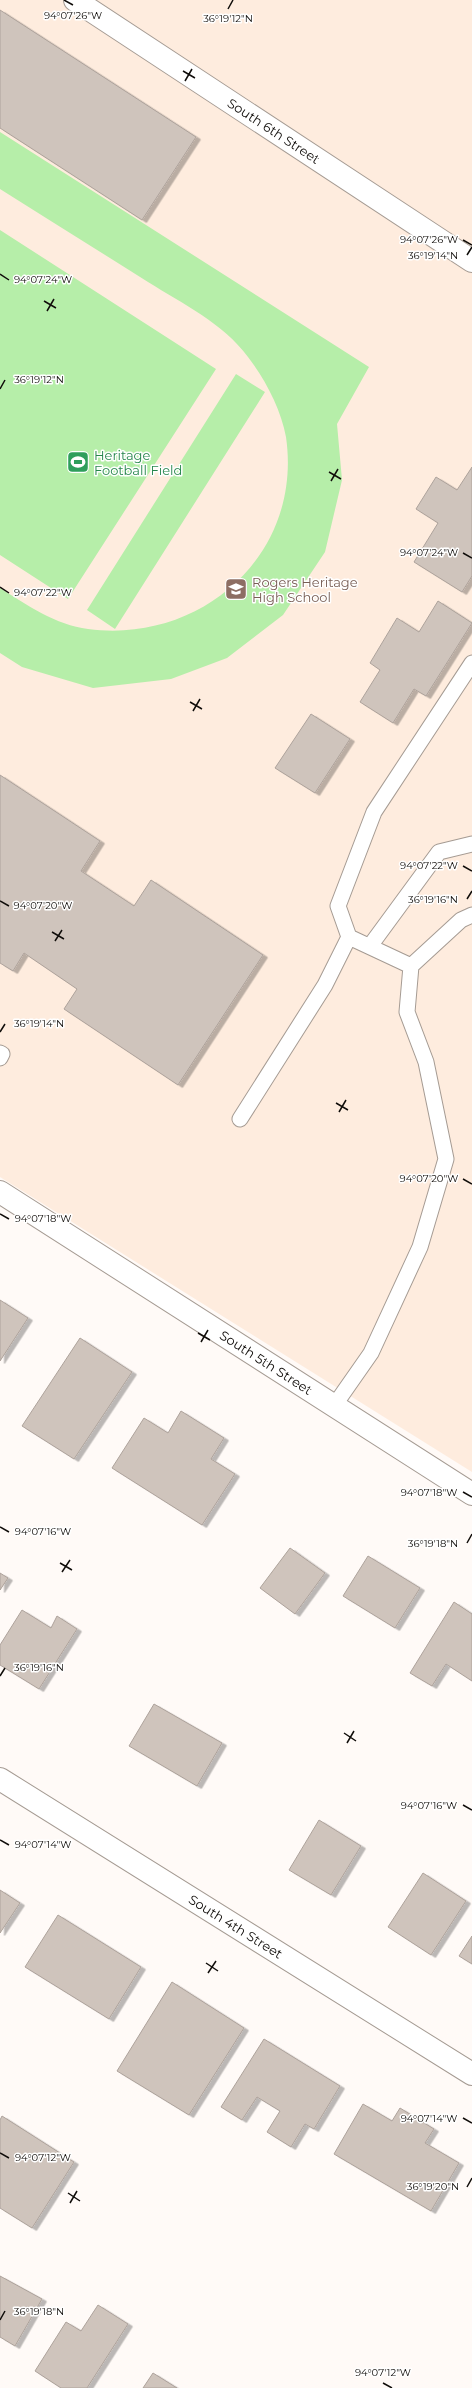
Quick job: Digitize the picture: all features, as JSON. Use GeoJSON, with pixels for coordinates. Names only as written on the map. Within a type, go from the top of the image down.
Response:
{"type":"FeatureCollection","features":[{"type":"Feature","properties":{"kind":"street","name":"South 6th Street"},"geometry":{"type":"LineString","coordinates":[[75,0],[472,261]]}},
{"type":"Feature","properties":{"kind":"street","name":"South 5th Street"},"geometry":{"type":"LineString","coordinates":[[0,1192],[472,1494]]}},
{"type":"Feature","properties":{"kind":"street","name":"South 4th Street"},"geometry":{"type":"LineString","coordinates":[[0,1779],[472,2074]]}},
{"type":"Feature","properties":{"kind":"lane"},"geometry":{"type":"LineString","coordinates":[[240,1120],[325,985],[349,937],[338,906],[374,812],[472,663]]}},
{"type":"Feature","properties":{"kind":"lane"},"geometry":{"type":"LineString","coordinates":[[370,946],[439,852],[472,844]]}},
{"type":"Feature","properties":{"kind":"lane"},"geometry":{"type":"LineString","coordinates":[[334,1406],[371,1353],[420,1247],[446,1159],[426,1062],[407,1012],[411,966],[461,920],[472,915]]}},
{"type":"Feature","properties":{"kind":"lane"},"geometry":{"type":"LineString","coordinates":[[349,937],[411,966]]}},
{"type":"Feature","properties":{"kind":"lane"},"geometry":{"type":"LineString","coordinates":[[0,1053],[2,1054],[0,1058]]}},
{"type":"Feature","properties":{"kind":"shaded area","name":"Rogers Heritage High School"},"geometry":{"type":"Polygon","coordinates":[[[0,0],[472,0],[472,1472],[0,1177],[0,0]]]}},
{"type":"Feature","properties":{"kind":"green space"},"geometry":{"type":"Polygon","coordinates":[[[0,132],[369,367],[337,424],[342,480],[325,552],[283,615],[227,658],[171,679],[93,688],[22,667],[0,653],[0,588],[53,619],[76,627],[88,629],[130,630],[169,622],[205,606],[236,582],[261,553],[278,518],[287,479],[286,437],[284,426],[272,395],[266,385],[248,357],[227,334],[188,306],[0,189],[0,132]]]}},
{"type":"Feature","properties":{"kind":"green space","name":"Heritage Football Field"},"geometry":{"type":"Polygon","coordinates":[[[0,230],[216,369],[68,599],[0,555],[0,230]]]}},
{"type":"Feature","properties":{"kind":"green space"},"geometry":{"type":"Polygon","coordinates":[[[236,374],[265,392],[115,629],[87,610],[236,374]]]}},
{"type":"Feature","properties":{"kind":"building"},"geometry":{"type":"Polygon","coordinates":[[[0,10],[196,137],[142,220],[0,128],[0,10]]]}},
{"type":"Feature","properties":{"kind":"building"},"geometry":{"type":"Polygon","coordinates":[[[472,467],[472,576],[462,592],[414,562],[438,523],[416,509],[436,477],[457,490],[472,467]]]}},
{"type":"Feature","properties":{"kind":"building"},"geometry":{"type":"Polygon","coordinates":[[[438,601],[472,623],[426,696],[414,689],[393,723],[360,702],[380,670],[370,663],[397,618],[419,632],[438,601]]]}},
{"type":"Feature","properties":{"kind":"building"},"geometry":{"type":"Polygon","coordinates":[[[311,714],[350,739],[315,793],[275,768],[311,714]]]}},
{"type":"Feature","properties":{"kind":"building"},"geometry":{"type":"Polygon","coordinates":[[[0,775],[100,841],[81,871],[134,906],[151,880],[263,955],[178,1085],[64,1009],[77,989],[24,953],[13,971],[0,963],[0,775]]]}},
{"type":"Feature","properties":{"kind":"building"},"geometry":{"type":"Polygon","coordinates":[[[0,1300],[28,1318],[0,1361],[0,1300]]]}},
{"type":"Feature","properties":{"kind":"building"},"geometry":{"type":"Polygon","coordinates":[[[80,1338],[132,1372],[74,1459],[22,1426],[80,1338]]]}},
{"type":"Feature","properties":{"kind":"building"},"geometry":{"type":"Polygon","coordinates":[[[181,1411],[224,1438],[211,1459],[235,1474],[202,1525],[112,1468],[144,1418],[168,1433],[181,1411]]]}},
{"type":"Feature","properties":{"kind":"building"},"geometry":{"type":"Polygon","coordinates":[[[290,1548],[325,1573],[295,1614],[260,1588],[290,1548]]]}},
{"type":"Feature","properties":{"kind":"building"},"geometry":{"type":"Polygon","coordinates":[[[368,1556],[420,1588],[395,1628],[343,1596],[368,1556]]]}},
{"type":"Feature","properties":{"kind":"building"},"geometry":{"type":"Polygon","coordinates":[[[0,1573],[8,1578],[0,1590],[0,1573]]]}},
{"type":"Feature","properties":{"kind":"building"},"geometry":{"type":"Polygon","coordinates":[[[454,1602],[472,1614],[472,1681],[446,1664],[432,1686],[410,1673],[454,1602]]]}},
{"type":"Feature","properties":{"kind":"building"},"geometry":{"type":"Polygon","coordinates":[[[22,1610],[51,1628],[57,1616],[77,1629],[39,1689],[0,1665],[0,1645],[22,1610]]]}},
{"type":"Feature","properties":{"kind":"building"},"geometry":{"type":"Polygon","coordinates":[[[154,1704],[222,1743],[197,1786],[129,1746],[154,1704]]]}},
{"type":"Feature","properties":{"kind":"building"},"geometry":{"type":"Polygon","coordinates":[[[319,1820],[361,1846],[331,1895],[289,1870],[319,1820]]]}},
{"type":"Feature","properties":{"kind":"building"},"geometry":{"type":"Polygon","coordinates":[[[423,1873],[466,1901],[431,1955],[388,1927],[423,1873]]]}},
{"type":"Feature","properties":{"kind":"building"},"geometry":{"type":"Polygon","coordinates":[[[0,1890],[20,1903],[0,1933],[0,1890]]]}},
{"type":"Feature","properties":{"kind":"building"},"geometry":{"type":"Polygon","coordinates":[[[58,1915],[141,1967],[109,2019],[25,1967],[58,1915]]]}},
{"type":"Feature","properties":{"kind":"building"},"geometry":{"type":"Polygon","coordinates":[[[472,1936],[472,1964],[459,1956],[472,1936]]]}},
{"type":"Feature","properties":{"kind":"building"},"geometry":{"type":"Polygon","coordinates":[[[172,1982],[244,2028],[189,2115],[117,2071],[172,1982]]]}},
{"type":"Feature","properties":{"kind":"building"},"geometry":{"type":"Polygon","coordinates":[[[264,2039],[340,2086],[314,2129],[305,2124],[291,2147],[267,2132],[280,2111],[257,2097],[242,2120],[221,2107],[264,2039]]]}},
{"type":"Feature","properties":{"kind":"building"},"geometry":{"type":"Polygon","coordinates":[[[363,2104],[392,2121],[400,2108],[434,2129],[425,2143],[459,2163],[431,2211],[334,2154],[363,2104]]]}},
{"type":"Feature","properties":{"kind":"building"},"geometry":{"type":"Polygon","coordinates":[[[2,2116],[74,2162],[32,2228],[0,2208],[0,2120],[2,2116]]]}},
{"type":"Feature","properties":{"kind":"building"},"geometry":{"type":"Polygon","coordinates":[[[0,2276],[42,2299],[15,2346],[0,2337],[0,2276]]]}},
{"type":"Feature","properties":{"kind":"building"},"geometry":{"type":"Polygon","coordinates":[[[98,2305],[128,2324],[87,2388],[61,2388],[35,2371],[66,2322],[81,2331],[98,2305]]]}},
{"type":"Feature","properties":{"kind":"building"},"geometry":{"type":"Polygon","coordinates":[[[153,2373],[177,2388],[143,2388],[153,2373]]]}},
{"type":"Feature","properties":{"kind":"place","name":"Heritage Football Field"},"geometry":{"type":"Point","coordinates":[78,462]}},
{"type":"Feature","properties":{"kind":"place","name":"Rogers Heritage High School"},"geometry":{"type":"Point","coordinates":[236,589]}}]}
